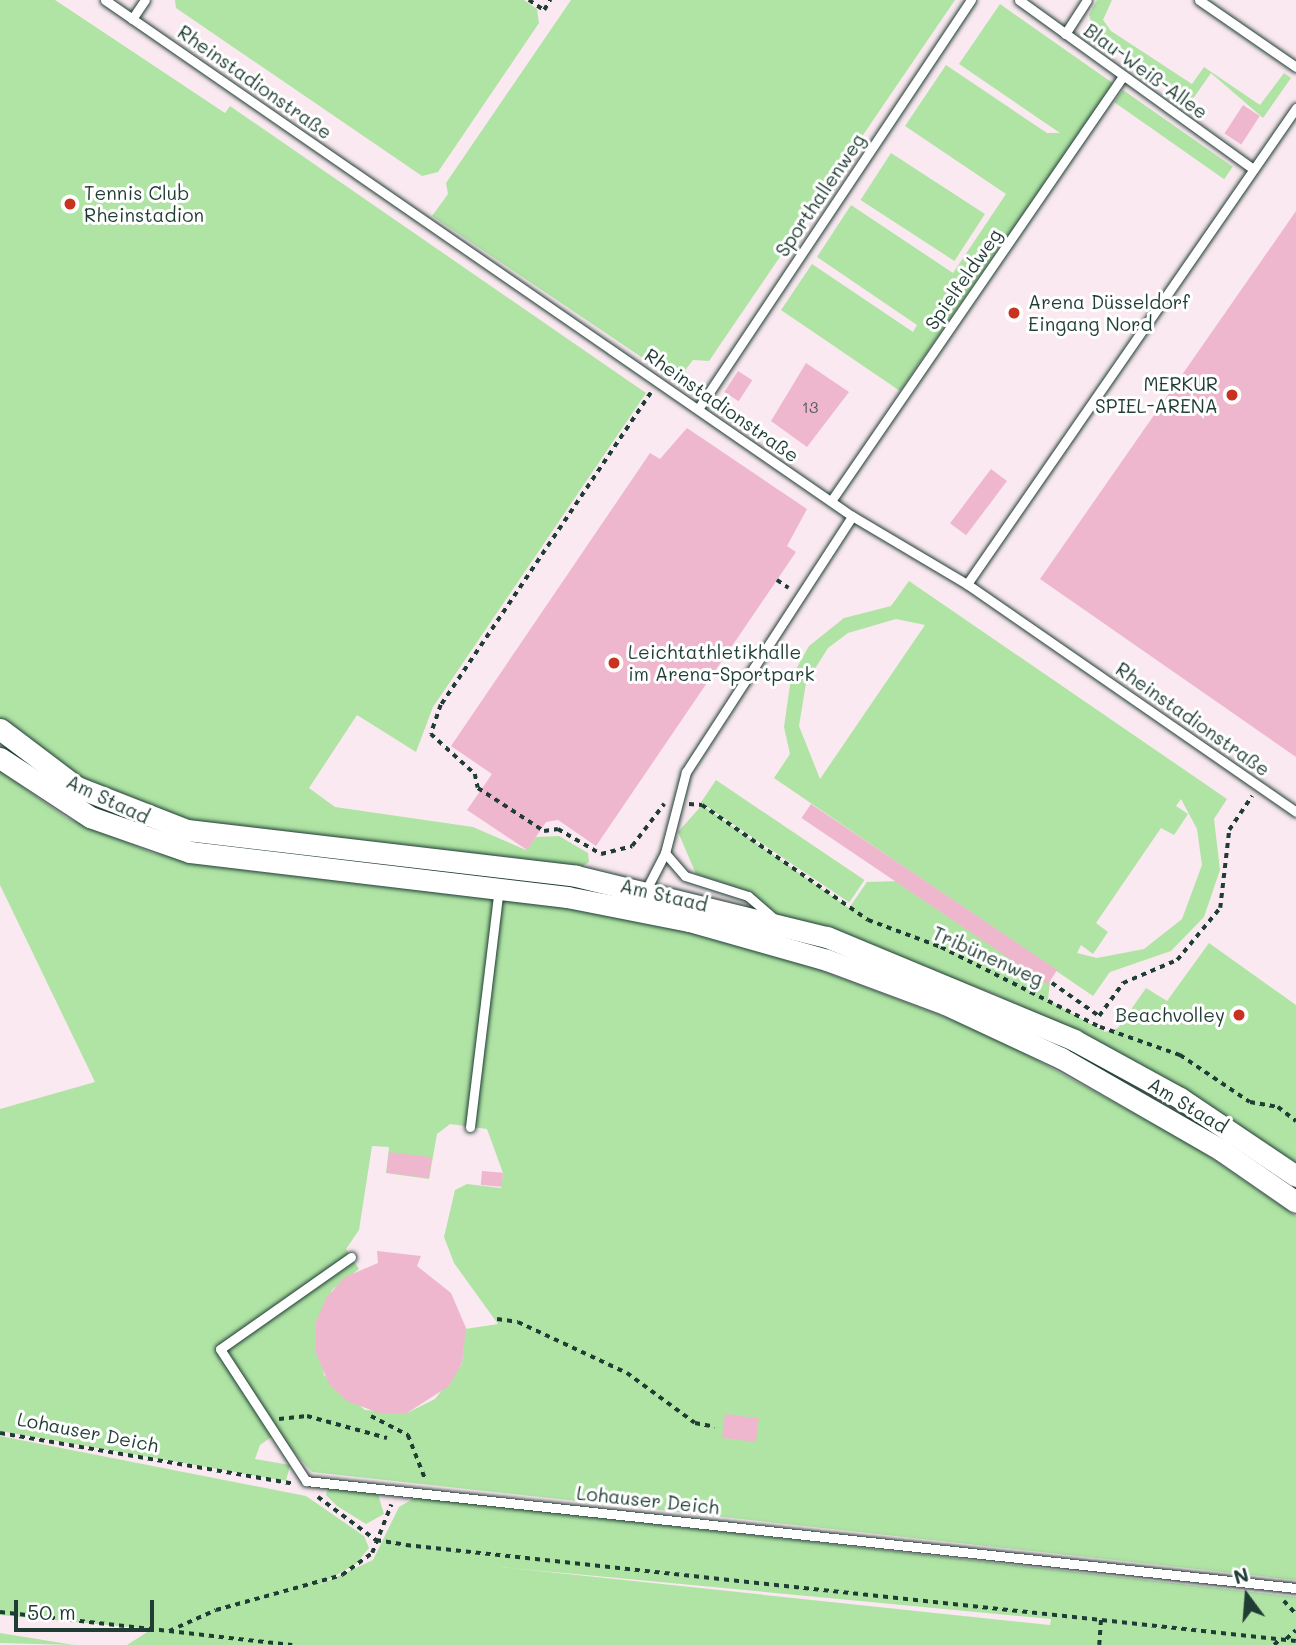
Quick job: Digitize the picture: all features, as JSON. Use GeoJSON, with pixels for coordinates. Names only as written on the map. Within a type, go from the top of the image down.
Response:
{"type":"FeatureCollection","features":[{"type":"Feature","properties":{"kind":"street","name":"Am Staad"},"geometry":{"type":"LineString","coordinates":[[0,729],[77,787],[187,830],[451,859],[646,890],[777,923],[895,961],[1019,1013],[1180,1098],[1296,1176]]}},
{"type":"Feature","properties":{"kind":"street","name":"Am Staad"},"geometry":{"type":"LineString","coordinates":[[0,758],[90,817],[159,845],[235,859],[500,888],[621,906],[763,940],[934,999],[1125,1092],[1296,1202]]}},
{"type":"Feature","properties":{"kind":"lane","name":"Rheinstadionstraße"},"geometry":{"type":"LineString","coordinates":[[105,0],[852,516],[967,584],[1296,812]]}},
{"type":"Feature","properties":{"kind":"lane"},"geometry":{"type":"LineString","coordinates":[[132,19],[145,0]]}},
{"type":"Feature","properties":{"kind":"lane","name":"Sporthallenweg"},"geometry":{"type":"LineString","coordinates":[[698,409],[971,0]]}},
{"type":"Feature","properties":{"kind":"lane","name":"Blau-Weiß-Allee"},"geometry":{"type":"LineString","coordinates":[[1019,0],[1253,169]]}},
{"type":"Feature","properties":{"kind":"lane"},"geometry":{"type":"LineString","coordinates":[[1065,34],[1087,0]]}},
{"type":"Feature","properties":{"kind":"lane"},"geometry":{"type":"LineString","coordinates":[[1199,0],[1296,67]]}},
{"type":"Feature","properties":{"kind":"lane","name":"Spielfeldweg"},"geometry":{"type":"LineString","coordinates":[[831,501],[1123,76]]}},
{"type":"Feature","properties":{"kind":"lane"},"geometry":{"type":"LineString","coordinates":[[967,584],[1296,107]]}},
{"type":"Feature","properties":{"kind":"lane"},"geometry":{"type":"LineString","coordinates":[[646,890],[665,853],[675,802],[703,742],[852,516]]}},
{"type":"Feature","properties":{"kind":"lane"},"geometry":{"type":"LineString","coordinates":[[665,853],[685,876],[748,896],[777,923]]}},
{"type":"Feature","properties":{"kind":"lane"},"geometry":{"type":"LineString","coordinates":[[470,1127],[500,888]]}},
{"type":"Feature","properties":{"kind":"lane"},"geometry":{"type":"LineString","coordinates":[[306,1481],[220,1349],[351,1257]]}},
{"type":"Feature","properties":{"kind":"lane","name":"Lohauser Deich"},"geometry":{"type":"LineString","coordinates":[[306,1481],[1296,1588]]}},
{"type":"Feature","properties":{"kind":"path"},"geometry":{"type":"LineString","coordinates":[[529,0],[544,10],[550,0]]}},
{"type":"Feature","properties":{"kind":"path"},"geometry":{"type":"LineString","coordinates":[[659,382],[441,705],[431,734],[475,774],[478,788],[544,831],[558,829],[601,854],[632,846],[659,805],[675,802]]}},
{"type":"Feature","properties":{"kind":"path"},"geometry":{"type":"LineString","coordinates":[[1052,984],[1099,1016],[1123,983],[1177,960],[1220,908],[1229,830],[1259,786]]}},
{"type":"Feature","properties":{"kind":"path","name":"Tribünenweg"},"geometry":{"type":"LineString","coordinates":[[675,802],[702,805],[868,920],[941,947],[1100,1027],[1180,1055],[1250,1102],[1278,1107],[1296,1121]]}},
{"type":"Feature","properties":{"kind":"path"},"geometry":{"type":"LineString","coordinates":[[497,1320],[518,1322],[627,1373],[695,1423],[715,1427]]}},
{"type":"Feature","properties":{"kind":"path"},"geometry":{"type":"LineString","coordinates":[[267,1424],[307,1416],[387,1438]]}},
{"type":"Feature","properties":{"kind":"path"},"geometry":{"type":"LineString","coordinates":[[372,1416],[408,1435],[420,1452],[428,1493]]}},
{"type":"Feature","properties":{"kind":"path","name":"Lohauser Deich"},"geometry":{"type":"LineString","coordinates":[[0,1433],[284,1484],[306,1481]]}},
{"type":"Feature","properties":{"kind":"path"},"geometry":{"type":"LineString","coordinates":[[306,1481],[326,1507],[376,1540],[1296,1641]]}},
{"type":"Feature","properties":{"kind":"path"},"geometry":{"type":"LineString","coordinates":[[169,1631],[216,1610],[316,1585],[359,1565],[376,1540],[393,1490]]}},
{"type":"Feature","properties":{"kind":"path"},"geometry":{"type":"LineString","coordinates":[[0,1612],[292,1645]]}},
{"type":"Feature","properties":{"kind":"path"},"geometry":{"type":"LineString","coordinates":[[1099,1645],[1101,1619]]}},
{"type":"Feature","properties":{"kind":"path"},"geometry":{"type":"LineString","coordinates":[[1274,1645],[1296,1630]]}},
{"type":"Feature","properties":{"kind":"green space"},"geometry":{"type":"Polygon","coordinates":[[[0,0],[55,0],[225,113],[230,106],[646,393],[433,707],[416,752],[357,715],[309,788],[335,807],[473,827],[526,850],[536,837],[559,836],[588,853],[589,862],[580,868],[186,821],[99,793],[0,719],[0,0]]]}},
{"type":"Feature","properties":{"kind":"green space"},"geometry":{"type":"Polygon","coordinates":[[[175,0],[524,0],[537,9],[539,23],[438,172],[422,176],[176,8],[175,0]]]}},
{"type":"Feature","properties":{"kind":"green space"},"geometry":{"type":"Polygon","coordinates":[[[571,0],[955,0],[709,361],[693,360],[677,381],[432,216],[448,194],[446,183],[571,0]]]}},
{"type":"Feature","properties":{"kind":"green space"},"geometry":{"type":"Polygon","coordinates":[[[1097,0],[1112,0],[1103,20],[1111,31],[1192,84],[1204,67],[1260,105],[1284,73],[1291,78],[1263,118],[1211,73],[1190,103],[1096,35],[1089,15],[1097,0]]]}},
{"type":"Feature","properties":{"kind":"green space"},"geometry":{"type":"Polygon","coordinates":[[[1000,4],[1114,84],[900,391],[781,310],[812,264],[913,332],[917,325],[817,257],[851,205],[953,273],[1006,194],[905,126],[946,65],[1047,133],[1060,133],[959,64],[1000,4]]]}},
{"type":"Feature","properties":{"kind":"green space"},"geometry":{"type":"Polygon","coordinates":[[[1123,90],[1233,167],[1224,179],[1114,102],[1123,90]]]}},
{"type":"Feature","properties":{"kind":"green space"},"geometry":{"type":"Polygon","coordinates":[[[891,153],[985,214],[954,261],[861,200],[891,153]]]}},
{"type":"Feature","properties":{"kind":"green space"},"geometry":{"type":"Polygon","coordinates":[[[909,581],[1227,799],[1214,819],[1220,870],[1204,917],[1171,951],[1110,972],[1093,996],[774,778],[790,754],[784,727],[791,678],[809,646],[844,618],[891,606],[909,581]],[[896,619],[848,633],[828,648],[806,683],[799,726],[820,779],[925,625],[896,619]],[[1181,799],[1176,806],[1188,814],[1174,835],[1161,828],[1096,923],[1108,932],[1093,954],[1081,945],[1077,953],[1097,958],[1144,949],[1182,919],[1202,865],[1197,829],[1181,799]]]}},
{"type":"Feature","properties":{"kind":"green space"},"geometry":{"type":"Polygon","coordinates":[[[0,771],[67,818],[153,853],[244,870],[553,905],[700,934],[801,963],[987,1033],[1194,1146],[1296,1216],[1296,1580],[312,1472],[277,1433],[260,1445],[255,1459],[290,1465],[286,1481],[0,1431],[0,1109],[95,1082],[0,885],[0,771]],[[450,1124],[437,1134],[429,1179],[386,1173],[389,1147],[372,1146],[359,1230],[346,1249],[359,1269],[332,1290],[316,1322],[324,1375],[365,1410],[407,1413],[435,1399],[462,1364],[465,1329],[498,1324],[454,1263],[444,1237],[455,1190],[467,1184],[501,1188],[503,1173],[487,1129],[450,1124]]]}},
{"type":"Feature","properties":{"kind":"green space"},"geometry":{"type":"Polygon","coordinates":[[[716,780],[864,880],[849,902],[701,802],[716,780]]]}},
{"type":"Feature","properties":{"kind":"green space"},"geometry":{"type":"Polygon","coordinates":[[[702,805],[849,908],[867,882],[899,881],[1050,981],[1048,1000],[1105,1032],[1118,1028],[1146,988],[1167,1001],[1209,943],[1296,1005],[1296,1164],[1182,1091],[997,995],[782,918],[748,891],[696,874],[678,832],[702,805]]]}},
{"type":"Feature","properties":{"kind":"green space"},"geometry":{"type":"Polygon","coordinates":[[[0,1436],[306,1496],[364,1536],[369,1548],[356,1564],[317,1586],[373,1560],[399,1507],[416,1497],[1296,1597],[1296,1645],[127,1645],[152,1629],[0,1615],[0,1436]],[[500,1567],[1050,1625],[1051,1619],[500,1567]]]}},
{"type":"Feature","properties":{"kind":"green space"},"geometry":{"type":"Polygon","coordinates":[[[328,1488],[378,1494],[384,1514],[366,1524],[337,1506],[326,1495],[328,1488]]]}},
{"type":"Feature","properties":{"kind":"green space"},"geometry":{"type":"Polygon","coordinates":[[[0,1633],[68,1644],[75,1645],[0,1643],[0,1633]]]}},
{"type":"Feature","properties":{"kind":"building"},"geometry":{"type":"Polygon","coordinates":[[[1243,105],[1260,116],[1241,144],[1224,134],[1243,105]]]}},
{"type":"Feature","properties":{"kind":"building","name":"MERKUR SPIEL-ARENA"},"geometry":{"type":"Polygon","coordinates":[[[1296,211],[1296,757],[1040,579],[1296,211]]]}},
{"type":"Feature","properties":{"kind":"building"},"geometry":{"type":"Polygon","coordinates":[[[806,363],[849,392],[807,447],[771,421],[806,363]]]}},
{"type":"Feature","properties":{"kind":"building"},"geometry":{"type":"Polygon","coordinates":[[[738,371],[752,380],[739,401],[724,392],[738,371]]]}},
{"type":"Feature","properties":{"kind":"building","name":"Leichtathletikhalle im Arena-Sportpark"},"geometry":{"type":"Polygon","coordinates":[[[687,428],[807,509],[787,546],[796,552],[596,846],[558,820],[546,822],[527,850],[467,810],[492,774],[451,746],[650,453],[660,459],[687,428]]]}},
{"type":"Feature","properties":{"kind":"building"},"geometry":{"type":"Polygon","coordinates":[[[991,469],[1007,481],[966,535],[950,523],[991,469]]]}},
{"type":"Feature","properties":{"kind":"building"},"geometry":{"type":"Polygon","coordinates":[[[811,804],[1057,970],[1048,984],[801,818],[811,804]]]}},
{"type":"Feature","properties":{"kind":"building"},"geometry":{"type":"Polygon","coordinates":[[[389,1152],[432,1157],[429,1178],[386,1173],[389,1152]]]}},
{"type":"Feature","properties":{"kind":"building"},"geometry":{"type":"Polygon","coordinates":[[[482,1171],[503,1173],[502,1187],[481,1185],[482,1171]]]}},
{"type":"Feature","properties":{"kind":"building"},"geometry":{"type":"Polygon","coordinates":[[[377,1251],[421,1256],[417,1266],[451,1293],[466,1328],[462,1363],[449,1386],[407,1413],[379,1413],[347,1401],[329,1384],[316,1353],[316,1322],[326,1298],[345,1277],[378,1263],[377,1251]]]}},
{"type":"Feature","properties":{"kind":"building"},"geometry":{"type":"Polygon","coordinates":[[[725,1414],[759,1418],[756,1442],[722,1438],[725,1414]]]}},
{"type":"Feature","properties":{"kind":"place","name":"Tennis Club Rheinstadion"},"geometry":{"type":"Point","coordinates":[70,204]}},
{"type":"Feature","properties":{"kind":"place","name":"Arena Düsseldorf Eingang Nord"},"geometry":{"type":"Point","coordinates":[1014,313]}},
{"type":"Feature","properties":{"kind":"place","name":"MERKUR SPIEL-ARENA"},"geometry":{"type":"Point","coordinates":[1232,395]}},
{"type":"Feature","properties":{"kind":"place","name":"Leichtathletikhalle im Arena-Sportpark"},"geometry":{"type":"Point","coordinates":[614,663]}},
{"type":"Feature","properties":{"kind":"place","name":"Beachvolley"},"geometry":{"type":"Point","coordinates":[1239,1015]}}]}
